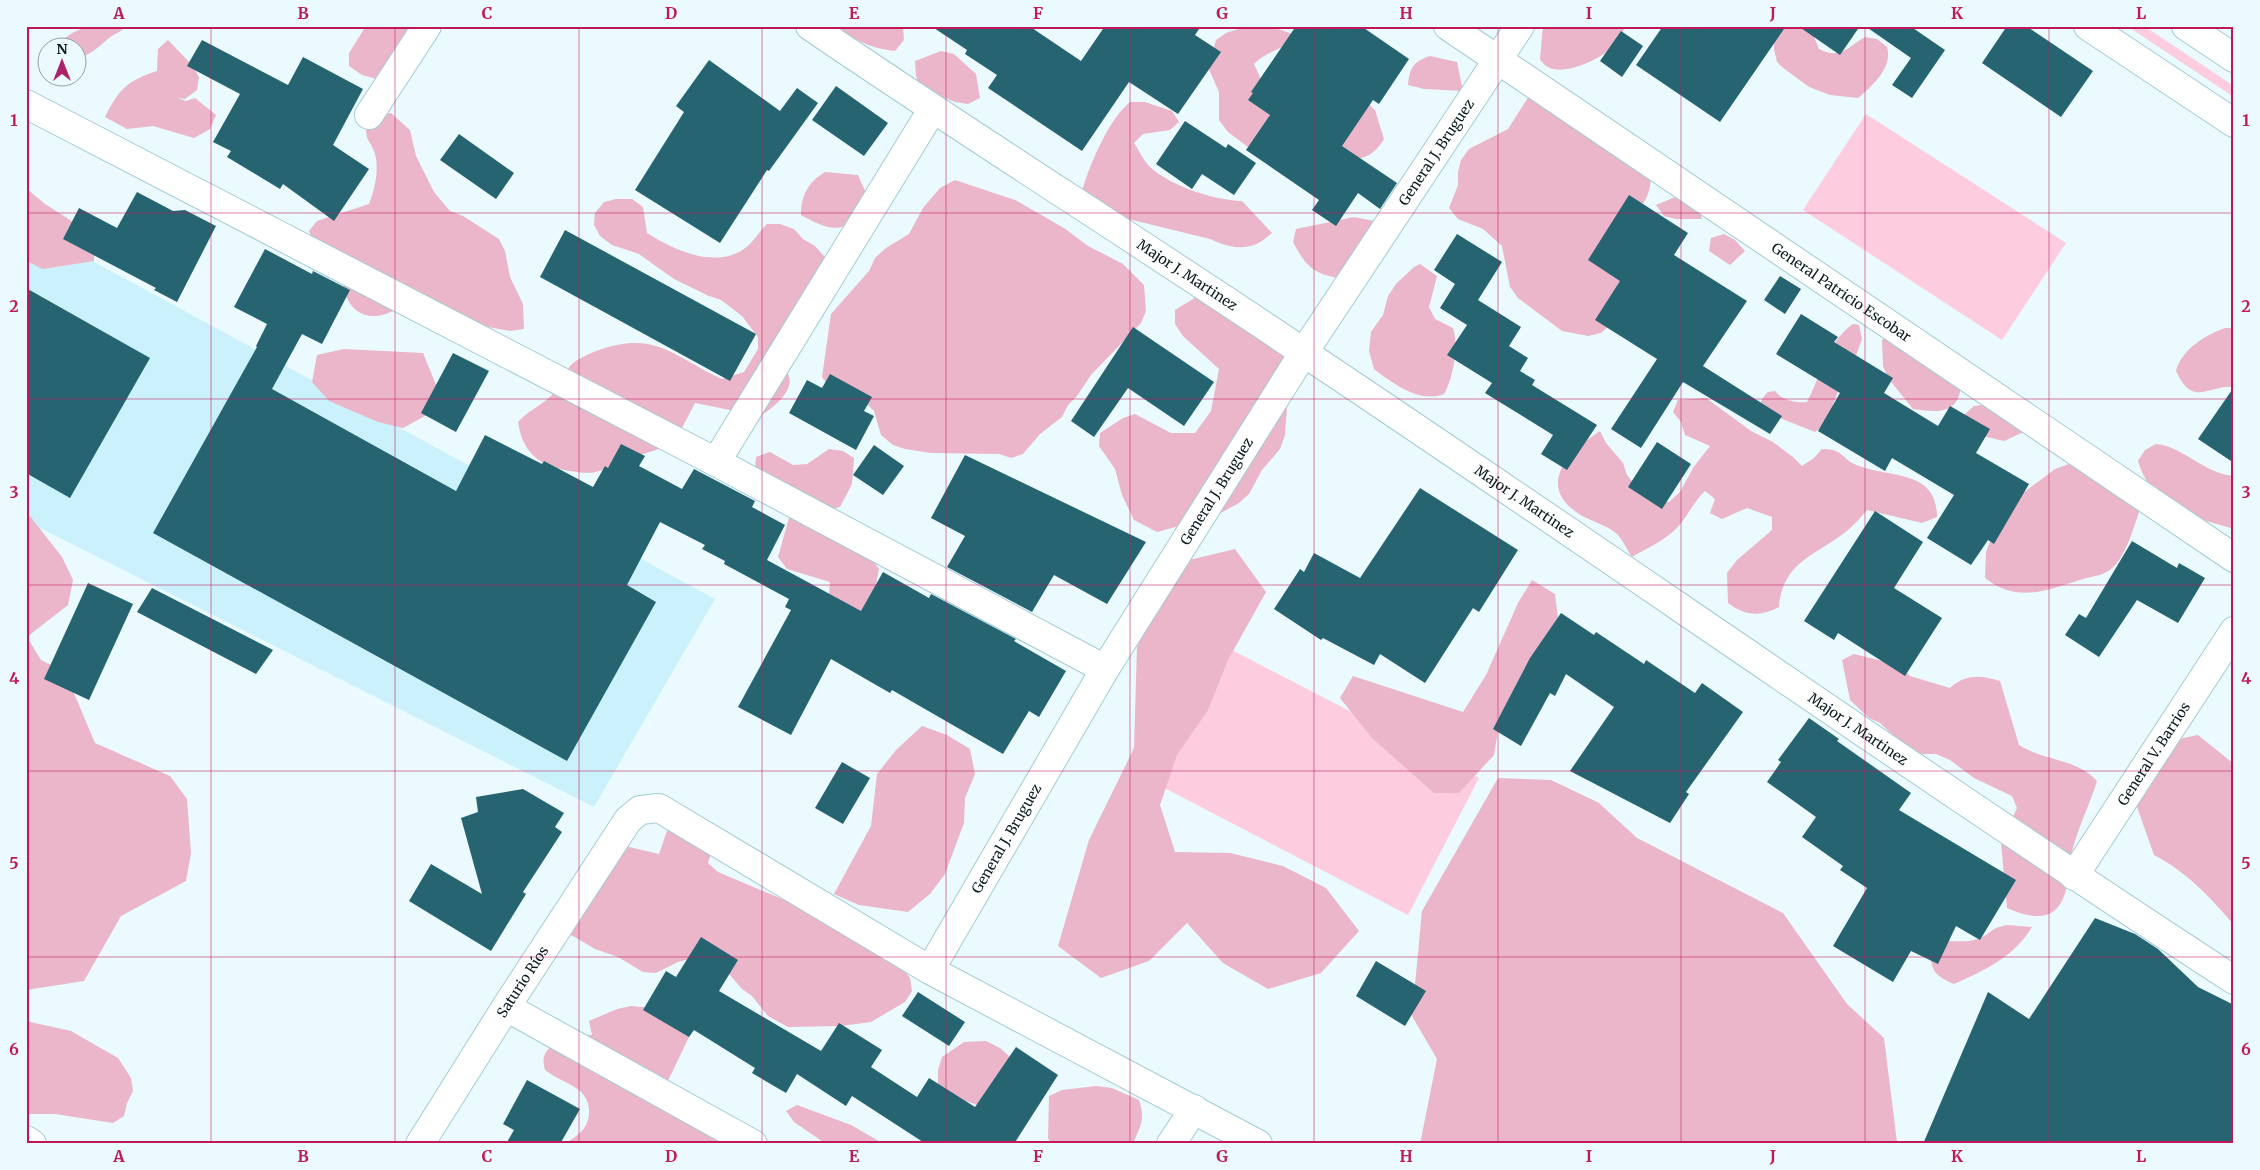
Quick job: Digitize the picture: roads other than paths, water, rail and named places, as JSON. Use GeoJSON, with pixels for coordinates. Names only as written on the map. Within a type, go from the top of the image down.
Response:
{"type":"FeatureCollection","features":[{"type":"Feature","properties":{"kind":"street"},"geometry":{"type":"LineString","coordinates":[[369,115],[427,26]]}},
{"type":"Feature","properties":{"kind":"street","name":"Major J. Martinez"},"geometry":{"type":"LineString","coordinates":[[810,26],[932,110],[1304,352],[2074,876],[2234,980]]}},
{"type":"Feature","properties":{"kind":"street","name":"General Patricio Escobar"},"geometry":{"type":"LineString","coordinates":[[1448,26],[2234,558]]}},
{"type":"Feature","properties":{"kind":"street","name":"General J. Bruguez"},"geometry":{"type":"LineString","coordinates":[[930,970],[1105,669],[1304,352],[1520,26]]}},
{"type":"Feature","properties":{"kind":"street"},"geometry":{"type":"LineString","coordinates":[[2088,26],[2234,123]]}},
{"type":"Feature","properties":{"kind":"street"},"geometry":{"type":"LineString","coordinates":[[2186,26],[2234,58]]}},
{"type":"Feature","properties":{"kind":"street"},"geometry":{"type":"LineString","coordinates":[[26,104],[716,462],[1105,669]]}},
{"type":"Feature","properties":{"kind":"street"},"geometry":{"type":"LineString","coordinates":[[716,462],[932,110]]}},
{"type":"Feature","properties":{"kind":"street","name":"General V. Barrios"},"geometry":{"type":"LineString","coordinates":[[2074,876],[2234,631]]}},
{"type":"Feature","properties":{"kind":"street","name":"Saturio Ríos"},"geometry":{"type":"LineString","coordinates":[[420,1144],[628,820],[640,810],[659,808],[930,970]]}},
{"type":"Feature","properties":{"kind":"street"},"geometry":{"type":"LineString","coordinates":[[930,970],[1258,1144]]}},
{"type":"Feature","properties":{"kind":"street"},"geometry":{"type":"LineString","coordinates":[[506,1008],[753,1144]]}},
{"type":"Feature","properties":{"kind":"street"},"geometry":{"type":"LineString","coordinates":[[1171,1144],[1194,1109]]}},
{"type":"Feature","properties":{"kind":"street"},"geometry":{"type":"LineString","coordinates":[[26,1140],[32,1144]]}}]}
